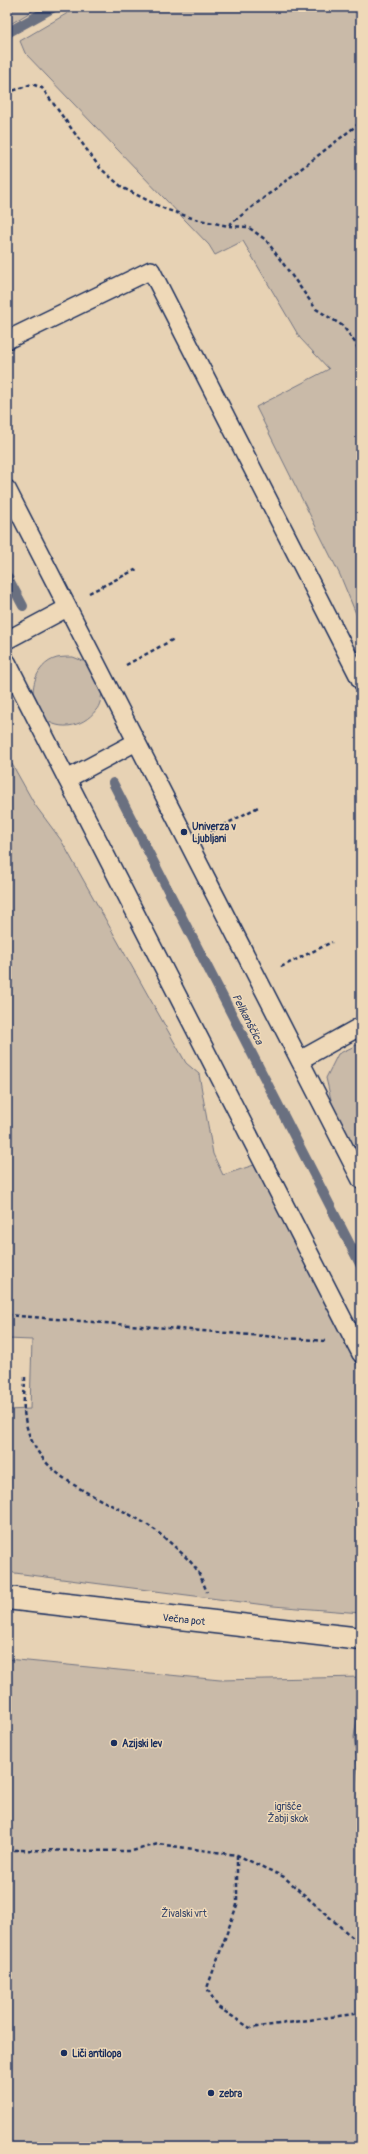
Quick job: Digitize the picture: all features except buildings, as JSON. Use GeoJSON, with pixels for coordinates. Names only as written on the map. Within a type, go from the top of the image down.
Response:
{"type":"FeatureCollection","features":[{"type":"Feature","properties":{"kind":"main road","name":"Večna pot"},"geometry":{"type":"LineString","coordinates":[[7,1598],[361,1639]]}},
{"type":"Feature","properties":{"kind":"lane"},"geometry":{"type":"LineString","coordinates":[[7,340],[151,270],[361,681]]}},
{"type":"Feature","properties":{"kind":"lane"},"geometry":{"type":"LineString","coordinates":[[7,489],[361,1180]]}},
{"type":"Feature","properties":{"kind":"lane"},"geometry":{"type":"LineString","coordinates":[[7,640],[67,608]]}},
{"type":"Feature","properties":{"kind":"lane"},"geometry":{"type":"LineString","coordinates":[[7,662],[358,1349]]}},
{"type":"Feature","properties":{"kind":"lane"},"geometry":{"type":"LineString","coordinates":[[67,778],[136,742]]}},
{"type":"Feature","properties":{"kind":"lane"},"geometry":{"type":"LineString","coordinates":[[300,1060],[361,1026]]}},
{"type":"Feature","properties":{"kind":"path"},"geometry":{"type":"LineString","coordinates":[[7,92],[32,84],[42,88],[100,168],[123,188],[165,209],[195,219],[228,226],[248,227],[266,240],[316,309],[342,326],[356,344],[361,356]]}},
{"type":"Feature","properties":{"kind":"path"},"geometry":{"type":"LineString","coordinates":[[228,226],[346,132],[361,122]]}},
{"type":"Feature","properties":{"kind":"path"},"geometry":{"type":"LineString","coordinates":[[67,608],[76,599],[137,569]]}},
{"type":"Feature","properties":{"kind":"path"},"geometry":{"type":"LineString","coordinates":[[104,676],[174,639]]}},
{"type":"Feature","properties":{"kind":"path"},"geometry":{"type":"LineString","coordinates":[[190,844],[260,806]]}},
{"type":"Feature","properties":{"kind":"path"},"geometry":{"type":"LineString","coordinates":[[257,978],[332,942]]}},
{"type":"Feature","properties":{"kind":"path"},"geometry":{"type":"LineString","coordinates":[[7,1315],[358,1349]]}},
{"type":"Feature","properties":{"kind":"path"},"geometry":{"type":"LineString","coordinates":[[25,1377],[24,1410],[28,1430],[49,1466],[70,1484],[154,1530],[174,1547],[196,1569],[210,1597],[218,1623]]}},
{"type":"Feature","properties":{"kind":"path"},"geometry":{"type":"LineString","coordinates":[[7,1850],[132,1851],[158,1844],[237,1855],[284,1878],[361,1945]]}},
{"type":"Feature","properties":{"kind":"path"},"geometry":{"type":"LineString","coordinates":[[237,1855],[237,1905],[207,1988],[218,2007],[250,2028],[361,2013]]}},
{"type":"Feature","properties":{"kind":"green space"},"geometry":{"type":"Polygon","coordinates":[[[7,7],[39,7],[7,26],[7,7]]]}},
{"type":"Feature","properties":{"kind":"green space"},"geometry":{"type":"Polygon","coordinates":[[[78,7],[361,7],[361,620],[359,621],[340,575],[256,407],[329,369],[300,338],[243,241],[215,255],[209,245],[25,53],[20,41],[78,7]]]}},
{"type":"Feature","properties":{"kind":"green space"},"geometry":{"type":"Polygon","coordinates":[[[63,657],[73,657],[88,663],[102,693],[96,710],[84,721],[69,726],[61,726],[46,720],[40,714],[36,707],[33,690],[38,674],[49,661],[63,657]]]}},
{"type":"Feature","properties":{"kind":"green space"},"geometry":{"type":"Polygon","coordinates":[[[12,764],[35,805],[61,840],[186,1063],[199,1074],[213,1154],[223,1175],[254,1165],[361,1372],[361,1613],[273,1606],[7,1572],[7,1410],[30,1409],[32,1340],[7,1339],[7,766],[12,764]]]}},
{"type":"Feature","properties":{"kind":"green space"},"geometry":{"type":"Polygon","coordinates":[[[361,1043],[361,1162],[333,1108],[326,1078],[338,1054],[361,1043]]]}},
{"type":"Feature","properties":{"kind":"green space","name":"Živalski vrt"},"geometry":{"type":"Polygon","coordinates":[[[7,1659],[220,1680],[361,1677],[361,2147],[7,2147],[7,1659]]]}},
{"type":"Feature","properties":{"kind":"water"},"geometry":{"type":"Polygon","coordinates":[[[361,1711],[361,1796],[354,1737],[358,1712],[361,1711]]]}},
{"type":"Feature","properties":{"kind":"waterway"},"geometry":{"type":"LineString","coordinates":[[7,33],[54,7]]}},
{"type":"Feature","properties":{"kind":"waterway","name":"Pelikanščica"},"geometry":{"type":"LineString","coordinates":[[7,576],[23,606]]}},
{"type":"Feature","properties":{"kind":"waterway","name":"Pelikanščica"},"geometry":{"type":"LineString","coordinates":[[113,783],[361,1266]]}},
{"type":"Feature","properties":{"kind":"place","name":"Univerza v Ljubljani"},"geometry":{"type":"Point","coordinates":[184,832]}},
{"type":"Feature","properties":{"kind":"place","name":"Azijski lev"},"geometry":{"type":"Point","coordinates":[114,1743]}},
{"type":"Feature","properties":{"kind":"place","name":"Liči antilopa"},"geometry":{"type":"Point","coordinates":[64,2053]}},
{"type":"Feature","properties":{"kind":"place","name":"zebra"},"geometry":{"type":"Point","coordinates":[211,2093]}},
{"type":"Feature","properties":{"kind":"park label","name":"igrišče Žabji skok"},"geometry":{"type":"Point","coordinates":[288,1812]}}]}
